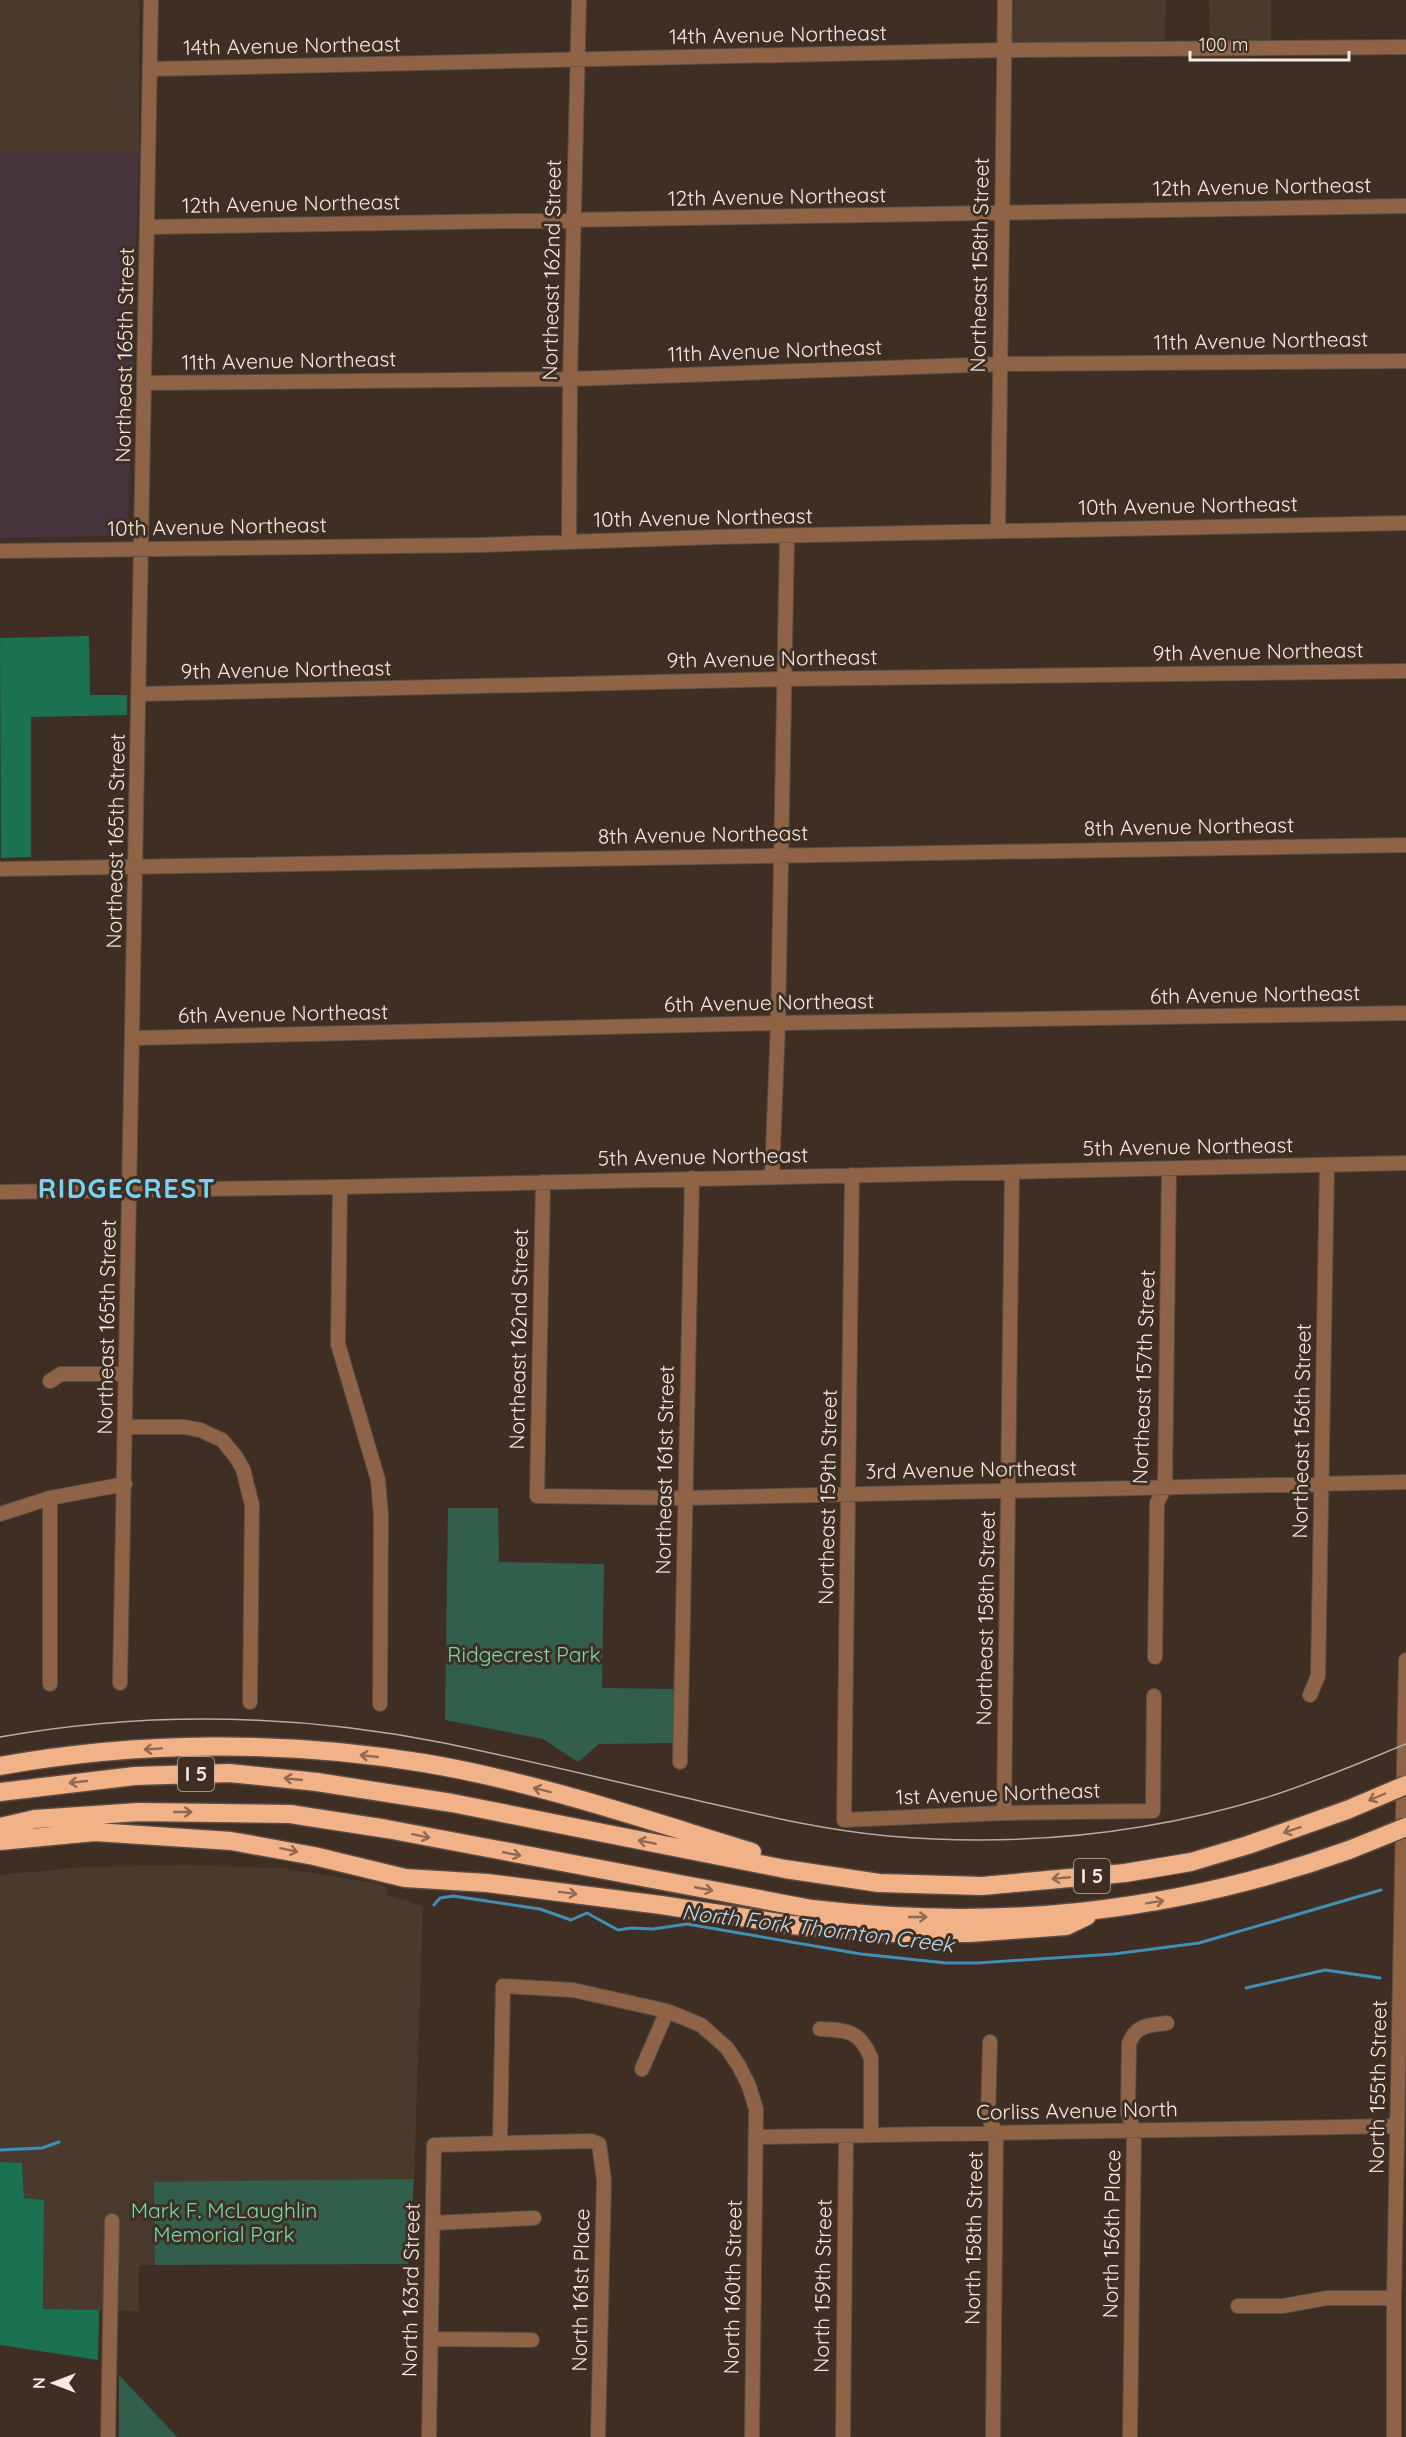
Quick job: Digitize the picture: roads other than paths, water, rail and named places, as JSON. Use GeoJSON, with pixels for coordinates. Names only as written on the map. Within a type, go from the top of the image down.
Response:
{"type":"FeatureCollection","features":[{"type":"Feature","properties":{"kind":"highway"},"geometry":{"type":"LineString","coordinates":[[0,1766],[90,1754],[168,1748],[253,1747],[385,1758],[427,1764],[599,1805],[828,1876]]}},
{"type":"Feature","properties":{"kind":"highway","name":"I 5"},"geometry":{"type":"LineString","coordinates":[[0,1792],[135,1776],[229,1773],[317,1782],[452,1803],[828,1876],[879,1883],[982,1886],[1125,1873],[1191,1862],[1248,1845],[1347,1810],[1406,1785]]}},
{"type":"Feature","properties":{"kind":"highway","name":"I 5"},"geometry":{"type":"LineString","coordinates":[[0,1827],[46,1818],[139,1812],[290,1814],[387,1829],[812,1910],[879,1917],[1001,1917],[1097,1911],[1183,1898],[1280,1874],[1406,1827]]}},
{"type":"Feature","properties":{"kind":"highway"},"geometry":{"type":"LineString","coordinates":[[0,1840],[95,1832],[231,1840],[284,1849],[405,1878],[487,1883],[661,1905],[792,1925],[874,1933],[970,1933],[1066,1926],[1097,1911]]}},
{"type":"Feature","properties":{"kind":"street","name":"Northeast 165th Street"},"geometry":{"type":"LineString","coordinates":[[120,1683],[151,0]]}},
{"type":"Feature","properties":{"kind":"street","name":"Northeast 162nd Street"},"geometry":{"type":"LineString","coordinates":[[569,541],[570,379],[579,0]]}},
{"type":"Feature","properties":{"kind":"street","name":"Northeast 158th Street"},"geometry":{"type":"LineString","coordinates":[[998,531],[1005,0]]}},
{"type":"Feature","properties":{"kind":"street","name":"14th Avenue Northeast"},"geometry":{"type":"LineString","coordinates":[[150,69],[1005,50],[1406,46]]}},
{"type":"Feature","properties":{"kind":"street","name":"12th Avenue Northeast"},"geometry":{"type":"LineString","coordinates":[[148,227],[1406,206]]}},
{"type":"Feature","properties":{"kind":"street","name":"11th Avenue Northeast"},"geometry":{"type":"LineString","coordinates":[[145,383],[570,379],[1000,364],[1406,361]]}},
{"type":"Feature","properties":{"kind":"street","name":"10th Avenue Northeast"},"geometry":{"type":"LineString","coordinates":[[0,551],[473,545],[1406,523]]}},
{"type":"Feature","properties":{"kind":"street"},"geometry":{"type":"LineString","coordinates":[[772,1176],[778,1023],[779,855],[787,537]]}},
{"type":"Feature","properties":{"kind":"street","name":"9th Avenue Northeast"},"geometry":{"type":"LineString","coordinates":[[139,694],[783,679],[1406,671]]}},
{"type":"Feature","properties":{"kind":"street","name":"8th Avenue Northeast"},"geometry":{"type":"LineString","coordinates":[[0,869],[1406,845]]}},
{"type":"Feature","properties":{"kind":"street","name":"6th Avenue Northeast"},"geometry":{"type":"LineString","coordinates":[[133,1038],[778,1023],[1406,1013]]}},
{"type":"Feature","properties":{"kind":"street","name":"5th Avenue Northeast"},"geometry":{"type":"LineString","coordinates":[[0,1192],[340,1187],[1406,1163]]}},
{"type":"Feature","properties":{"kind":"street","name":"Northeast 156th Street"},"geometry":{"type":"LineString","coordinates":[[1310,1695],[1318,1677],[1328,1165]]}},
{"type":"Feature","properties":{"kind":"street","name":"Northeast 157th Street"},"geometry":{"type":"LineString","coordinates":[[1155,1657],[1157,1503],[1165,1487],[1169,1169]]}},
{"type":"Feature","properties":{"kind":"street","name":"Northeast 158th Street"},"geometry":{"type":"LineString","coordinates":[[1004,1813],[1012,1172]]}},
{"type":"Feature","properties":{"kind":"street","name":"Northeast 159th Street"},"geometry":{"type":"LineString","coordinates":[[844,1820],[852,1175]]}},
{"type":"Feature","properties":{"kind":"street","name":"Northeast 161st Street"},"geometry":{"type":"LineString","coordinates":[[680,1762],[692,1178]]}},
{"type":"Feature","properties":{"kind":"street","name":"Northeast 162nd Street"},"geometry":{"type":"LineString","coordinates":[[537,1496],[543,1182]]}},
{"type":"Feature","properties":{"kind":"street"},"geometry":{"type":"LineString","coordinates":[[340,1187],[338,1344],[374,1467],[381,1516],[380,1704]]}},
{"type":"Feature","properties":{"kind":"street"},"geometry":{"type":"LineString","coordinates":[[50,1381],[61,1374],[125,1374]]}},
{"type":"Feature","properties":{"kind":"street"},"geometry":{"type":"LineString","coordinates":[[126,1426],[184,1427],[212,1435],[222,1440],[233,1452],[248,1483],[252,1505],[250,1702]]}},
{"type":"Feature","properties":{"kind":"street","name":"3rd Avenue Northeast"},"geometry":{"type":"LineString","coordinates":[[537,1496],[685,1498],[1406,1482]]}},
{"type":"Feature","properties":{"kind":"street"},"geometry":{"type":"LineString","coordinates":[[0,1514],[50,1498],[125,1484]]}},
{"type":"Feature","properties":{"kind":"street"},"geometry":{"type":"LineString","coordinates":[[50,1498],[50,1684]]}},
{"type":"Feature","properties":{"kind":"street","name":"North 155th Street"},"geometry":{"type":"LineString","coordinates":[[1394,2437],[1394,2298],[1404,1902],[1406,1660]]}},
{"type":"Feature","properties":{"kind":"street","name":"1st Avenue Northeast"},"geometry":{"type":"LineString","coordinates":[[844,1820],[1004,1813],[1152,1810],[1154,1696]]}},
{"type":"Feature","properties":{"kind":"street","name":"North 160th Street"},"geometry":{"type":"LineString","coordinates":[[500,2142],[503,1986],[573,1990],[667,2011],[701,2025],[727,2048],[749,2086],[756,2109],[752,2437]]}},
{"type":"Feature","properties":{"kind":"street"},"geometry":{"type":"LineString","coordinates":[[642,2069],[667,2011]]}},
{"type":"Feature","properties":{"kind":"street","name":"North 156th Place"},"geometry":{"type":"LineString","coordinates":[[1130,2437],[1134,2131],[1128,2113],[1129,2044],[1131,2038],[1142,2026],[1167,2023]]}},
{"type":"Feature","properties":{"kind":"street"},"geometry":{"type":"LineString","coordinates":[[820,2029],[843,2030],[858,2036],[866,2047],[871,2058],[871,2135]]}},
{"type":"Feature","properties":{"kind":"street","name":"North 158th Street"},"geometry":{"type":"LineString","coordinates":[[990,2042],[988,2116],[996,2133],[993,2437]]}},
{"type":"Feature","properties":{"kind":"street","name":"Corliss Avenue North"},"geometry":{"type":"LineString","coordinates":[[756,2137],[1397,2126]]}},
{"type":"Feature","properties":{"kind":"street","name":"North 159th Street"},"geometry":{"type":"LineString","coordinates":[[843,2437],[846,2136]]}},
{"type":"Feature","properties":{"kind":"street","name":"North 161st Place"},"geometry":{"type":"LineString","coordinates":[[500,2142],[591,2141],[599,2144],[604,2180],[598,2437]]}},
{"type":"Feature","properties":{"kind":"street","name":"North 163rd Street"},"geometry":{"type":"LineString","coordinates":[[429,2437],[434,2145],[500,2142]]}},
{"type":"Feature","properties":{"kind":"street"},"geometry":{"type":"LineString","coordinates":[[433,2223],[534,2218]]}},
{"type":"Feature","properties":{"kind":"street"},"geometry":{"type":"LineString","coordinates":[[108,2437],[112,2221]]}},
{"type":"Feature","properties":{"kind":"street"},"geometry":{"type":"LineString","coordinates":[[1238,2307],[1283,2307],[1327,2298],[1394,2298]]}},
{"type":"Feature","properties":{"kind":"street"},"geometry":{"type":"LineString","coordinates":[[432,2339],[532,2340]]}},
{"type":"Feature","properties":{"kind":"waterway","name":"North Fork Thornton Creek"},"geometry":{"type":"LineString","coordinates":[[434,1905],[440,1898],[453,1896],[540,1909],[571,1920],[587,1913],[618,1930],[653,1929],[687,1924],[861,1954],[946,1963],[977,1963],[1114,1954],[1199,1943],[1381,1890]]}},
{"type":"Feature","properties":{"kind":"waterway","name":"North Fork Thornton Creek"},"geometry":{"type":"LineString","coordinates":[[1246,1988],[1325,1970],[1380,1978]]}},
{"type":"Feature","properties":{"kind":"waterway","name":"North Fork Thornton Creek"},"geometry":{"type":"LineString","coordinates":[[0,2150],[42,2148],[59,2142]]}},
{"type":"Feature","properties":{"kind":"tram line"},"geometry":{"type":"LineString","coordinates":[[0,1737],[111,1723],[167,1720],[222,1719],[334,1726],[444,1743],[818,1826],[888,1836],[983,1840],[1078,1835],[1126,1829],[1219,1811],[1301,1786],[1406,1744]]}},
{"type":"Feature","properties":{"kind":"district","name":"RIDGECREST"},"geometry":{"type":"Point","coordinates":[127,1189]}},
{"type":"Feature","properties":{"kind":"park label","name":"Ridgecrest Park"},"geometry":{"type":"Point","coordinates":[524,1655]}},
{"type":"Feature","properties":{"kind":"park label","name":"Mark F. McLaughlin Memorial Park"},"geometry":{"type":"Point","coordinates":[224,2223]}}]}
